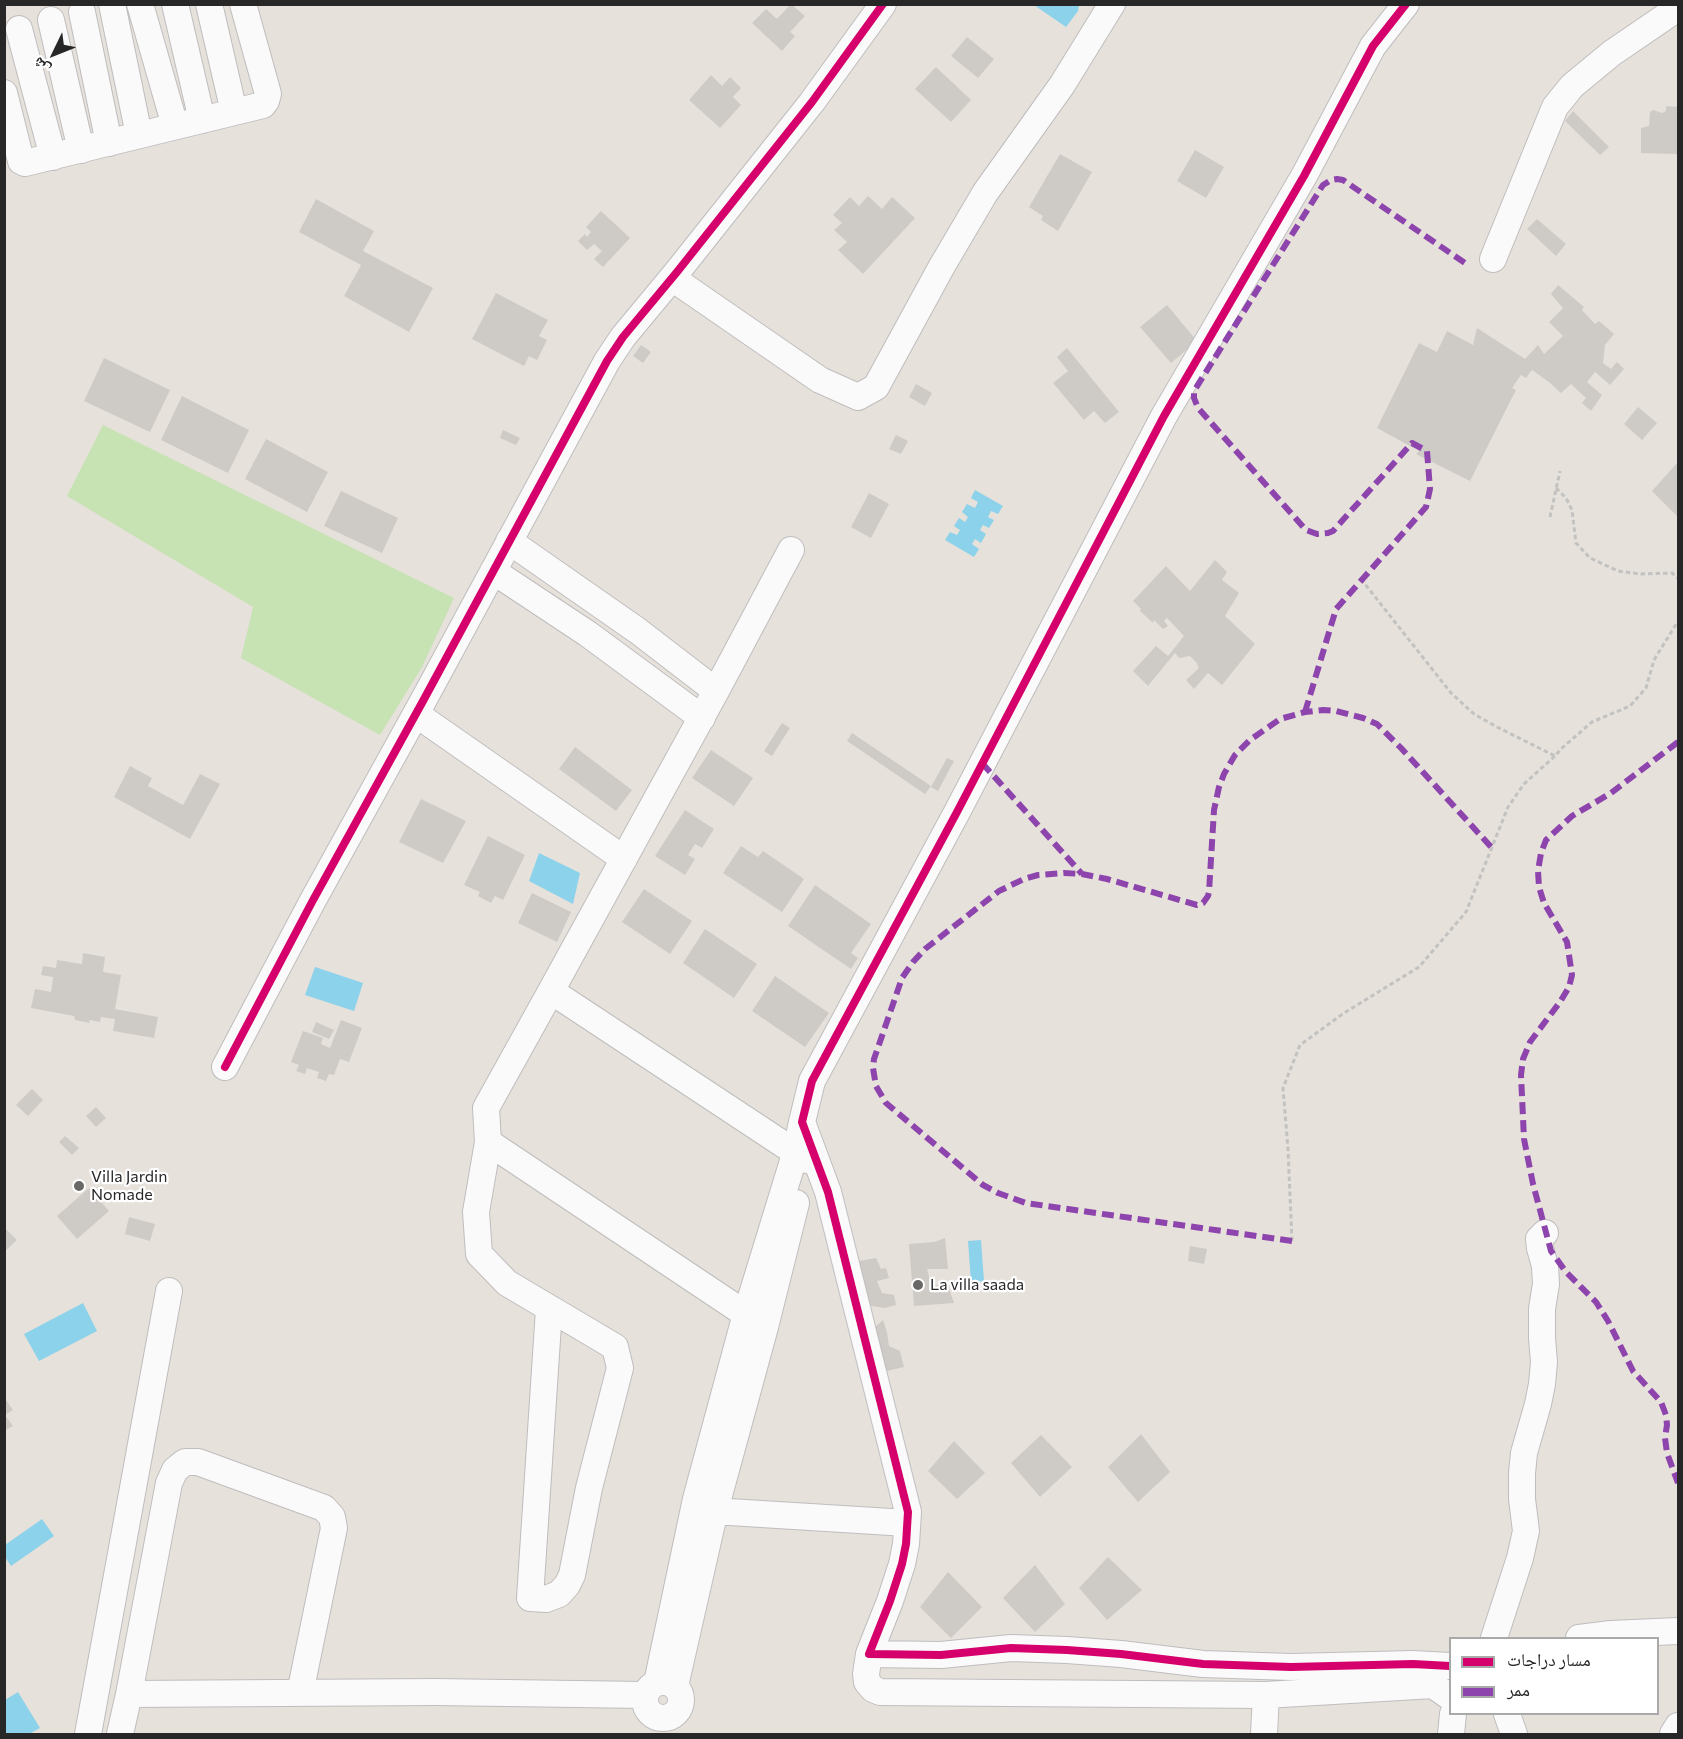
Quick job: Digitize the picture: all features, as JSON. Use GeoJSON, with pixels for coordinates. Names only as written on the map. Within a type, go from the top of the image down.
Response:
{"type":"FeatureCollection","features":[{"type":"Feature","properties":{"kind":"street"},"geometry":{"type":"LineString","coordinates":[[112,4],[139,135]]}},
{"type":"Feature","properties":{"kind":"street"},"geometry":{"type":"LineString","coordinates":[[140,4],[175,126]]}},
{"type":"Feature","properties":{"kind":"street"},"geometry":{"type":"LineString","coordinates":[[175,4],[202,120]]}},
{"type":"Feature","properties":{"kind":"street"},"geometry":{"type":"LineString","coordinates":[[209,4],[234,112]]}},
{"type":"Feature","properties":{"kind":"street"},"geometry":{"type":"LineString","coordinates":[[4,93],[21,160],[25,163],[263,105],[268,94],[243,4]]}},
{"type":"Feature","properties":{"kind":"street"},"geometry":{"type":"LineString","coordinates":[[225,1067],[312,902],[607,361],[623,337],[812,102],[883,4]]}},
{"type":"Feature","properties":{"kind":"street"},"geometry":{"type":"LineString","coordinates":[[672,278],[820,380],[858,397],[876,387],[985,193],[1062,85],[1112,4]]}},
{"type":"Feature","properties":{"kind":"street"},"geometry":{"type":"LineString","coordinates":[[129,1694],[436,1692],[659,1709],[704,1510],[755,1320],[805,1154],[802,1122],[812,1081],[957,812],[1164,416],[1304,176],[1373,46],[1406,4]]}},
{"type":"Feature","properties":{"kind":"street"},"geometry":{"type":"LineString","coordinates":[[53,157],[12,31],[92,8],[109,143]]}},
{"type":"Feature","properties":{"kind":"street"},"geometry":{"type":"LineString","coordinates":[[1493,259],[1555,107],[1572,86],[1604,60],[1678,8]]}},
{"type":"Feature","properties":{"kind":"street"},"geometry":{"type":"LineString","coordinates":[[51,20],[81,150]]}},
{"type":"Feature","properties":{"kind":"street"},"geometry":{"type":"LineString","coordinates":[[509,541],[638,631],[716,691]]}},
{"type":"Feature","properties":{"kind":"street"},"geometry":{"type":"LineString","coordinates":[[549,1309],[530,1598],[546,1599],[559,1594],[572,1575],[589,1488],[620,1368],[615,1347],[507,1282],[479,1254],[476,1212],[488,1142],[486,1108],[702,718],[791,550]]}},
{"type":"Feature","properties":{"kind":"street"},"geometry":{"type":"LineString","coordinates":[[493,571],[588,634],[702,718]]}},
{"type":"Feature","properties":{"kind":"street"},"geometry":{"type":"LineString","coordinates":[[624,660],[638,631]]}},
{"type":"Feature","properties":{"kind":"street"},"geometry":{"type":"LineString","coordinates":[[416,714],[624,859]]}},
{"type":"Feature","properties":{"kind":"street"},"geometry":{"type":"LineString","coordinates":[[551,992],[805,1154],[828,1192],[908,1512],[902,1564],[869,1653],[866,1674],[867,1682],[873,1689],[880,1692],[1266,1695],[1433,1685],[1449,1696]]}},
{"type":"Feature","properties":{"kind":"street"},"geometry":{"type":"LineString","coordinates":[[488,1142],[755,1320]]}},
{"type":"Feature","properties":{"kind":"street"},"geometry":{"type":"LineString","coordinates":[[1494,1637],[1520,1558],[1526,1531],[1522,1473],[1524,1453],[1542,1384],[1544,1362],[1542,1309],[1546,1284],[1539,1239],[1545,1233]]}},
{"type":"Feature","properties":{"kind":"street"},"geometry":{"type":"LineString","coordinates":[[88,1734],[169,1291]]}},
{"type":"Feature","properties":{"kind":"street"},"geometry":{"type":"LineString","coordinates":[[120,1734],[171,1476],[180,1465],[192,1461],[198,1461],[324,1508],[332,1517],[333,1528],[300,1693]]}},
{"type":"Feature","properties":{"kind":"street"},"geometry":{"type":"LineString","coordinates":[[704,1510],[907,1523]]}},
{"type":"Feature","properties":{"kind":"street"},"geometry":{"type":"LineString","coordinates":[[1587,1637],[1678,1631]]}},
{"type":"Feature","properties":{"kind":"street"},"geometry":{"type":"LineString","coordinates":[[869,1653],[941,1655],[1011,1648],[1121,1654],[1203,1664],[1291,1667],[1413,1664],[1449,1666]]}},
{"type":"Feature","properties":{"kind":"street"},"geometry":{"type":"LineString","coordinates":[[1264,1734],[1266,1695]]}},
{"type":"Feature","properties":{"kind":"street"},"geometry":{"type":"LineString","coordinates":[[1451,1734],[1453,1715]]}},
{"type":"Feature","properties":{"kind":"street"},"geometry":{"type":"LineString","coordinates":[[1508,1715],[1514,1734]]}},
{"type":"Feature","properties":{"kind":"street"},"geometry":{"type":"LineString","coordinates":[[1673,1734],[1678,1726]]}},
{"type":"Feature","properties":{"kind":"path"},"geometry":{"type":"LineString","coordinates":[[1550,517],[1560,471]]}},
{"type":"Feature","properties":{"kind":"path"},"geometry":{"type":"LineString","coordinates":[[1556,488],[1566,498],[1572,510],[1576,543],[1590,558],[1618,571],[1640,574],[1672,573],[1678,578]]}},
{"type":"Feature","properties":{"kind":"path"},"geometry":{"type":"LineString","coordinates":[[1361,579],[1451,693],[1474,714],[1555,756]]}},
{"type":"Feature","properties":{"kind":"path"},"geometry":{"type":"LineString","coordinates":[[1292,1241],[1283,1088],[1300,1045],[1344,1013],[1419,966],[1466,912],[1508,807],[1524,784],[1592,722],[1630,706],[1646,688],[1654,660],[1678,621]]}},
{"type":"Feature","properties":{"kind":"green space"},"geometry":{"type":"Polygon","coordinates":[[[103,425],[454,598],[422,667],[380,735],[241,658],[253,607],[67,496],[103,425]]]}},
{"type":"Feature","properties":{"kind":"water"},"geometry":{"type":"Polygon","coordinates":[[[1034,5],[1079,5],[1078,11],[1066,27],[1034,5]]]}},
{"type":"Feature","properties":{"kind":"water"},"geometry":{"type":"Polygon","coordinates":[[[975,490],[1003,506],[998,514],[991,511],[988,517],[994,520],[989,528],[983,525],[980,530],[986,534],[981,543],[975,539],[972,544],[979,549],[974,557],[945,540],[950,532],[957,535],[960,530],[954,526],[959,518],[965,522],[968,517],[962,512],[967,504],[975,508],[978,502],[971,498],[975,490]]]}},
{"type":"Feature","properties":{"kind":"water"},"geometry":{"type":"Polygon","coordinates":[[[539,853],[580,873],[573,904],[529,881],[539,853]]]}},
{"type":"Feature","properties":{"kind":"water"},"geometry":{"type":"Polygon","coordinates":[[[315,967],[363,983],[354,1011],[305,995],[315,967]]]}},
{"type":"Feature","properties":{"kind":"water"},"geometry":{"type":"Polygon","coordinates":[[[981,1240],[984,1281],[971,1282],[968,1241],[981,1240]]]}},
{"type":"Feature","properties":{"kind":"water"},"geometry":{"type":"Polygon","coordinates":[[[83,1303],[97,1331],[39,1361],[24,1334],[83,1303]]]}},
{"type":"Feature","properties":{"kind":"water"},"geometry":{"type":"Polygon","coordinates":[[[42,1519],[54,1536],[11,1566],[5,1557],[5,1545],[42,1519]]]}},
{"type":"Feature","properties":{"kind":"water"},"geometry":{"type":"Polygon","coordinates":[[[18,1692],[40,1728],[29,1734],[5,1734],[5,1700],[18,1692]]]}},
{"type":"Feature","properties":{"kind":"building"},"geometry":{"type":"Polygon","coordinates":[[[791,4],[805,16],[790,32],[795,36],[782,51],[752,23],[766,9],[777,19],[791,4]]]}},
{"type":"Feature","properties":{"kind":"building"},"geometry":{"type":"Polygon","coordinates":[[[967,37],[994,59],[978,78],[951,56],[967,37]]]}},
{"type":"Feature","properties":{"kind":"building"},"geometry":{"type":"Polygon","coordinates":[[[936,67],[971,100],[951,122],[915,89],[936,67]]]}},
{"type":"Feature","properties":{"kind":"building"},"geometry":{"type":"Polygon","coordinates":[[[711,75],[722,86],[730,77],[741,88],[733,97],[741,105],[720,128],[689,100],[711,75]]]}},
{"type":"Feature","properties":{"kind":"building"},"geometry":{"type":"Polygon","coordinates":[[[1666,106],[1678,107],[1678,154],[1641,153],[1641,128],[1649,126],[1650,112],[1653,110],[1662,113],[1666,111],[1666,106]]]}},
{"type":"Feature","properties":{"kind":"building"},"geometry":{"type":"Polygon","coordinates":[[[1573,111],[1609,147],[1600,155],[1565,121],[1573,111]]]}},
{"type":"Feature","properties":{"kind":"building"},"geometry":{"type":"Polygon","coordinates":[[[1195,150],[1224,167],[1206,198],[1177,181],[1195,150]]]}},
{"type":"Feature","properties":{"kind":"building"},"geometry":{"type":"Polygon","coordinates":[[[1060,154],[1092,172],[1058,231],[1041,220],[1043,216],[1029,207],[1060,154]]]}},
{"type":"Feature","properties":{"kind":"building"},"geometry":{"type":"Polygon","coordinates":[[[868,196],[882,209],[892,197],[915,218],[863,274],[838,250],[847,242],[834,230],[842,223],[833,215],[850,197],[859,206],[868,196]]]}},
{"type":"Feature","properties":{"kind":"building"},"geometry":{"type":"Polygon","coordinates":[[[316,199],[374,231],[363,251],[433,288],[409,332],[344,296],[361,265],[299,232],[316,199]]]}},
{"type":"Feature","properties":{"kind":"building"},"geometry":{"type":"Polygon","coordinates":[[[601,211],[630,238],[603,267],[594,259],[602,251],[594,244],[587,250],[578,241],[585,234],[587,237],[591,232],[586,227],[601,211]]]}},
{"type":"Feature","properties":{"kind":"building"},"geometry":{"type":"Polygon","coordinates":[[[1537,219],[1566,244],[1556,256],[1527,229],[1537,219]]]}},
{"type":"Feature","properties":{"kind":"building"},"geometry":{"type":"Polygon","coordinates":[[[1558,285],[1584,307],[1582,310],[1595,324],[1599,321],[1614,334],[1605,345],[1603,363],[1611,369],[1617,362],[1624,369],[1610,385],[1595,372],[1587,382],[1602,395],[1591,411],[1582,403],[1586,398],[1571,384],[1561,393],[1532,370],[1526,378],[1521,375],[1512,388],[1516,390],[1470,481],[1416,454],[1419,451],[1377,428],[1419,343],[1437,352],[1447,331],[1473,345],[1477,328],[1525,359],[1538,345],[1544,354],[1563,336],[1549,322],[1563,308],[1551,294],[1558,285]]]}},
{"type":"Feature","properties":{"kind":"building"},"geometry":{"type":"Polygon","coordinates":[[[496,293],[548,320],[539,336],[547,340],[537,360],[529,356],[524,366],[472,339],[496,293]]]}},
{"type":"Feature","properties":{"kind":"building"},"geometry":{"type":"Polygon","coordinates":[[[1167,305],[1197,341],[1171,363],[1140,327],[1167,305]]]}},
{"type":"Feature","properties":{"kind":"building"},"geometry":{"type":"Polygon","coordinates":[[[641,345],[651,352],[643,363],[633,356],[641,345]]]}},
{"type":"Feature","properties":{"kind":"building"},"geometry":{"type":"Polygon","coordinates":[[[1067,348],[1119,412],[1105,423],[1094,411],[1084,420],[1053,383],[1068,371],[1057,357],[1067,348]]]}},
{"type":"Feature","properties":{"kind":"building"},"geometry":{"type":"Polygon","coordinates":[[[104,358],[170,390],[150,432],[84,401],[104,358]]]}},
{"type":"Feature","properties":{"kind":"building"},"geometry":{"type":"Polygon","coordinates":[[[916,384],[932,393],[925,406],[909,397],[916,384]]]}},
{"type":"Feature","properties":{"kind":"building"},"geometry":{"type":"Polygon","coordinates":[[[182,396],[249,430],[228,473],[161,440],[182,396]]]}},
{"type":"Feature","properties":{"kind":"building"},"geometry":{"type":"Polygon","coordinates":[[[1638,407],[1657,423],[1642,440],[1624,424],[1638,407]]]}},
{"type":"Feature","properties":{"kind":"building"},"geometry":{"type":"Polygon","coordinates":[[[503,430],[520,438],[516,445],[500,438],[503,430]]]}},
{"type":"Feature","properties":{"kind":"building"},"geometry":{"type":"Polygon","coordinates":[[[896,435],[908,441],[901,454],[889,449],[896,435]]]}},
{"type":"Feature","properties":{"kind":"building"},"geometry":{"type":"Polygon","coordinates":[[[266,439],[328,472],[307,512],[245,479],[266,439]]]}},
{"type":"Feature","properties":{"kind":"building"},"geometry":{"type":"Polygon","coordinates":[[[1678,462],[1678,517],[1652,491],[1678,462]]]}},
{"type":"Feature","properties":{"kind":"building"},"geometry":{"type":"Polygon","coordinates":[[[341,491],[398,518],[382,553],[324,526],[341,491]]]}},
{"type":"Feature","properties":{"kind":"building"},"geometry":{"type":"Polygon","coordinates":[[[869,493],[889,504],[871,538],[851,527],[869,493]]]}},
{"type":"Feature","properties":{"kind":"building"},"geometry":{"type":"Polygon","coordinates":[[[1215,560],[1227,572],[1222,580],[1239,593],[1225,616],[1255,644],[1222,685],[1208,673],[1194,689],[1186,680],[1199,668],[1196,662],[1190,656],[1179,658],[1175,653],[1148,686],[1133,671],[1156,646],[1168,656],[1184,636],[1167,618],[1164,621],[1168,626],[1163,629],[1154,620],[1153,623],[1133,601],[1166,566],[1190,591],[1215,560]]]}},
{"type":"Feature","properties":{"kind":"building"},"geometry":{"type":"Polygon","coordinates":[[[782,723],[790,728],[772,756],[764,751],[782,723]]]}},
{"type":"Feature","properties":{"kind":"building"},"geometry":{"type":"Polygon","coordinates":[[[852,733],[931,786],[925,794],[847,741],[852,733]]]}},
{"type":"Feature","properties":{"kind":"building"},"geometry":{"type":"Polygon","coordinates":[[[575,747],[632,790],[616,811],[559,769],[575,747]]]}},
{"type":"Feature","properties":{"kind":"building"},"geometry":{"type":"Polygon","coordinates":[[[711,750],[753,778],[734,806],[692,778],[711,750]]]}},
{"type":"Feature","properties":{"kind":"building"},"geometry":{"type":"Polygon","coordinates":[[[947,758],[954,761],[938,791],[931,787],[947,758]]]}},
{"type":"Feature","properties":{"kind":"building"},"geometry":{"type":"Polygon","coordinates":[[[130,766],[152,778],[148,786],[183,805],[200,774],[220,784],[190,839],[114,797],[130,766]]]}},
{"type":"Feature","properties":{"kind":"building"},"geometry":{"type":"Polygon","coordinates":[[[421,799],[466,821],[443,863],[399,842],[421,799]]]}},
{"type":"Feature","properties":{"kind":"building"},"geometry":{"type":"Polygon","coordinates":[[[685,810],[714,829],[702,848],[695,844],[688,855],[695,859],[685,875],[655,856],[685,810]]]}},
{"type":"Feature","properties":{"kind":"building"},"geometry":{"type":"Polygon","coordinates":[[[488,836],[525,855],[503,900],[495,896],[491,903],[478,896],[480,892],[464,885],[488,836]]]}},
{"type":"Feature","properties":{"kind":"building"},"geometry":{"type":"Polygon","coordinates":[[[741,846],[758,857],[763,851],[804,879],[782,912],[723,873],[741,846]]]}},
{"type":"Feature","properties":{"kind":"building"},"geometry":{"type":"Polygon","coordinates":[[[815,885],[871,924],[851,953],[858,958],[851,969],[788,926],[815,885]]]}},
{"type":"Feature","properties":{"kind":"building"},"geometry":{"type":"Polygon","coordinates":[[[644,889],[692,921],[670,954],[622,922],[644,889]]]}},
{"type":"Feature","properties":{"kind":"building"},"geometry":{"type":"Polygon","coordinates":[[[532,893],[571,912],[557,942],[518,923],[532,893]]]}},
{"type":"Feature","properties":{"kind":"building"},"geometry":{"type":"Polygon","coordinates":[[[705,929],[757,964],[734,998],[683,963],[705,929]]]}},
{"type":"Feature","properties":{"kind":"building"},"geometry":{"type":"Polygon","coordinates":[[[83,953],[105,957],[103,972],[121,975],[115,1009],[158,1017],[154,1038],[113,1031],[115,1019],[101,1017],[100,1022],[89,1020],[90,1023],[75,1020],[74,1016],[31,1008],[35,989],[51,992],[53,977],[41,975],[43,966],[56,968],[57,960],[82,964],[83,953]]]}},
{"type":"Feature","properties":{"kind":"building"},"geometry":{"type":"Polygon","coordinates":[[[775,976],[829,1013],[805,1047],[752,1011],[775,976]]]}},
{"type":"Feature","properties":{"kind":"building"},"geometry":{"type":"Polygon","coordinates":[[[341,1020],[362,1028],[349,1062],[340,1059],[334,1075],[329,1074],[326,1081],[317,1078],[319,1072],[307,1068],[305,1074],[296,1071],[299,1065],[291,1062],[303,1031],[323,1038],[321,1044],[330,1048],[341,1020]]]}},
{"type":"Feature","properties":{"kind":"building"},"geometry":{"type":"Polygon","coordinates":[[[316,1022],[334,1030],[329,1039],[312,1032],[316,1022]]]}},
{"type":"Feature","properties":{"kind":"building"},"geometry":{"type":"Polygon","coordinates":[[[32,1089],[43,1100],[28,1116],[16,1105],[32,1089]]]}},
{"type":"Feature","properties":{"kind":"building"},"geometry":{"type":"Polygon","coordinates":[[[96,1107],[106,1118],[96,1127],[86,1116],[96,1107]]]}},
{"type":"Feature","properties":{"kind":"building"},"geometry":{"type":"Polygon","coordinates":[[[65,1136],[79,1148],[72,1155],[59,1142],[65,1136]]]}},
{"type":"Feature","properties":{"kind":"building"},"geometry":{"type":"Polygon","coordinates":[[[89,1188],[109,1211],[77,1239],[57,1216],[89,1188]]]}},
{"type":"Feature","properties":{"kind":"building"},"geometry":{"type":"Polygon","coordinates":[[[129,1217],[155,1224],[150,1241],[125,1234],[129,1217]]]}},
{"type":"Feature","properties":{"kind":"building"},"geometry":{"type":"Polygon","coordinates":[[[4,1227],[17,1240],[4,1252],[4,1227]]]}},
{"type":"Feature","properties":{"kind":"building"},"geometry":{"type":"Polygon","coordinates":[[[945,1238],[948,1269],[927,1269],[931,1285],[948,1286],[954,1303],[914,1306],[909,1244],[934,1242],[945,1238]]]}},
{"type":"Feature","properties":{"kind":"building"},"geometry":{"type":"Polygon","coordinates":[[[1190,1246],[1207,1249],[1204,1264],[1188,1261],[1190,1246]]]}},
{"type":"Feature","properties":{"kind":"building"},"geometry":{"type":"Polygon","coordinates":[[[876,1258],[881,1269],[886,1268],[889,1278],[877,1281],[882,1293],[894,1295],[896,1305],[884,1308],[866,1305],[859,1261],[876,1258]]]}},
{"type":"Feature","properties":{"kind":"building"},"geometry":{"type":"Polygon","coordinates":[[[883,1320],[889,1346],[900,1351],[904,1367],[883,1372],[873,1329],[883,1320]]]}},
{"type":"Feature","properties":{"kind":"building"},"geometry":{"type":"Polygon","coordinates":[[[4,1397],[13,1410],[5,1415],[13,1426],[4,1431],[4,1397]]]}},
{"type":"Feature","properties":{"kind":"building"},"geometry":{"type":"Polygon","coordinates":[[[1141,1434],[1170,1472],[1138,1502],[1108,1467],[1141,1434]]]}},
{"type":"Feature","properties":{"kind":"building"},"geometry":{"type":"Polygon","coordinates":[[[1041,1435],[1072,1467],[1040,1497],[1011,1463],[1041,1435]]]}},
{"type":"Feature","properties":{"kind":"building"},"geometry":{"type":"Polygon","coordinates":[[[954,1441],[985,1473],[957,1499],[928,1471],[954,1441]]]}},
{"type":"Feature","properties":{"kind":"building"},"geometry":{"type":"Polygon","coordinates":[[[1108,1557],[1142,1590],[1107,1620],[1079,1588],[1108,1557]]]}},
{"type":"Feature","properties":{"kind":"building"},"geometry":{"type":"Polygon","coordinates":[[[1035,1565],[1065,1604],[1035,1632],[1003,1598],[1035,1565]]]}},
{"type":"Feature","properties":{"kind":"building"},"geometry":{"type":"Polygon","coordinates":[[[948,1572],[982,1607],[951,1638],[920,1607],[948,1572]]]}},
{"type":"Feature","properties":{"kind":"marked path"},"geometry":{"type":"LineString","coordinates":[[1305,712],[1336,609],[1426,507],[1430,489],[1427,451],[1412,443],[1333,531],[1317,534],[1306,530],[1198,408],[1194,391],[1323,185],[1331,180],[1343,180],[1465,263]]}},
{"type":"Feature","properties":{"kind":"marked path"},"geometry":{"type":"LineString","coordinates":[[1292,1241],[1026,1203],[983,1185],[886,1103],[876,1086],[874,1059],[902,978],[925,949],[999,891],[1038,875],[1082,874],[1197,905],[1203,903],[1209,892],[1214,810],[1224,774],[1235,755],[1250,740],[1280,719],[1305,712],[1336,711],[1377,724],[1492,848]]}},
{"type":"Feature","properties":{"kind":"marked path"},"geometry":{"type":"LineString","coordinates":[[1678,742],[1611,793],[1572,816],[1546,840],[1538,871],[1539,887],[1544,903],[1567,942],[1572,975],[1569,987],[1560,1002],[1530,1042],[1523,1059],[1521,1075],[1524,1139],[1551,1251],[1566,1272],[1596,1302],[1633,1371],[1661,1402],[1666,1415],[1667,1453],[1678,1483]]}},
{"type":"Feature","properties":{"kind":"marked path"},"geometry":{"type":"LineString","coordinates":[[982,763],[1082,874]]}},
{"type":"Feature","properties":{"kind":"cycle path"},"geometry":{"type":"LineString","coordinates":[[225,1067],[312,902],[607,361],[623,337],[812,102],[883,4]]}},
{"type":"Feature","properties":{"kind":"cycle path"},"geometry":{"type":"LineString","coordinates":[[1406,4],[1373,46],[1304,176],[1164,416],[957,812],[812,1081],[802,1122],[828,1192],[908,1512],[902,1564],[869,1654],[941,1655],[1011,1648],[1121,1654],[1203,1664],[1291,1667],[1413,1664],[1449,1666]]}},
{"type":"Feature","properties":{"kind":"place","name":"Villa Jardin Nomade"},"geometry":{"type":"Point","coordinates":[79,1186]}},
{"type":"Feature","properties":{"kind":"place","name":"La villa saada"},"geometry":{"type":"Point","coordinates":[918,1285]}}]}
